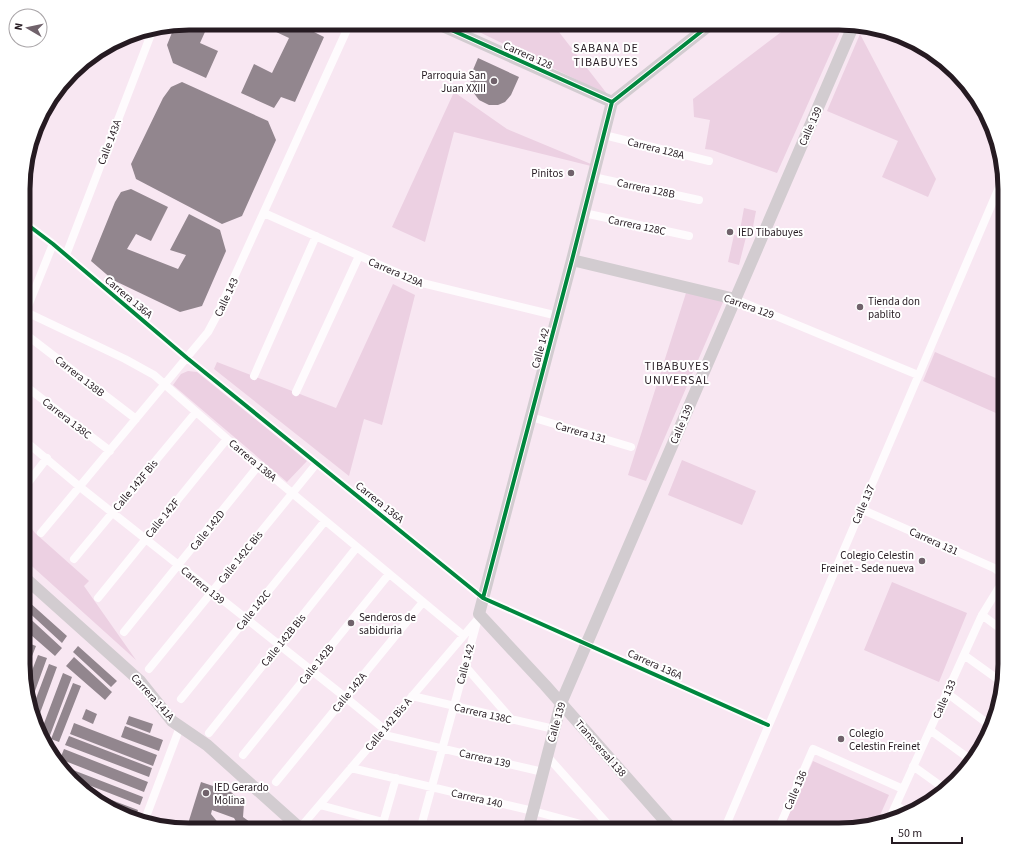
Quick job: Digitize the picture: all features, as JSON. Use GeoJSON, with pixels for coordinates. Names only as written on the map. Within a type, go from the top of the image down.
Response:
{"type":"FeatureCollection","features":[{"type":"Feature","properties":{"kind":"street","name":"Calle 143"},"geometry":{"type":"LineString","coordinates":[[41,533],[208,332],[347,30]]}},
{"type":"Feature","properties":{"kind":"street","name":"Carrera 128"},"geometry":{"type":"LineString","coordinates":[[452,30],[612,102]]}},
{"type":"Feature","properties":{"kind":"street"},"geometry":{"type":"LineString","coordinates":[[612,102],[703,30]]}},
{"type":"Feature","properties":{"kind":"street","name":"Calle 139"},"geometry":{"type":"LineString","coordinates":[[530,823],[561,703],[851,30]]}},
{"type":"Feature","properties":{"kind":"street","name":"Calle 143A"},"geometry":{"type":"LineString","coordinates":[[66,255],[150,35]]}},
{"type":"Feature","properties":{"kind":"street","name":"Calle 142"},"geometry":{"type":"LineString","coordinates":[[421,823],[484,598],[612,102]]}},
{"type":"Feature","properties":{"kind":"street","name":"Carrera 128A"},"geometry":{"type":"LineString","coordinates":[[604,135],[709,161]]}},
{"type":"Feature","properties":{"kind":"street","name":"Carrera 128B"},"geometry":{"type":"LineString","coordinates":[[593,176],[699,200]]}},
{"type":"Feature","properties":{"kind":"street","name":"Calle 137"},"geometry":{"type":"LineString","coordinates":[[727,823],[998,190]]}},
{"type":"Feature","properties":{"kind":"street","name":"Carrera 129A"},"geometry":{"type":"LineString","coordinates":[[264,213],[418,282],[558,316]]}},
{"type":"Feature","properties":{"kind":"street","name":"Carrera 128C"},"geometry":{"type":"LineString","coordinates":[[584,213],[689,236]]}},
{"type":"Feature","properties":{"kind":"street","name":"Carrera 136A"},"geometry":{"type":"LineString","coordinates":[[30,227],[53,244],[187,358],[484,598],[768,725]]}},
{"type":"Feature","properties":{"kind":"street"},"geometry":{"type":"LineString","coordinates":[[254,376],[316,236]]}},
{"type":"Feature","properties":{"kind":"street"},"geometry":{"type":"LineString","coordinates":[[30,302],[53,244]]}},
{"type":"Feature","properties":{"kind":"street"},"geometry":{"type":"LineString","coordinates":[[296,392],[358,256]]}},
{"type":"Feature","properties":{"kind":"street","name":"Carrera 129"},"geometry":{"type":"LineString","coordinates":[[572,260],[735,299],[918,376]]}},
{"type":"Feature","properties":{"kind":"street","name":"Carrera 138A"},"geometry":{"type":"LineString","coordinates":[[30,316],[154,375],[227,439],[463,636]]}},
{"type":"Feature","properties":{"kind":"street","name":"Carrera 138B"},"geometry":{"type":"LineString","coordinates":[[30,338],[136,419]]}},
{"type":"Feature","properties":{"kind":"street","name":"Carrera 138C"},"geometry":{"type":"LineString","coordinates":[[30,389],[110,451]]}},
{"type":"Feature","properties":{"kind":"street","name":"Calle 142F Bis"},"geometry":{"type":"LineString","coordinates":[[74,559],[196,412]]}},
{"type":"Feature","properties":{"kind":"street","name":"Carrera 131"},"geometry":{"type":"LineString","coordinates":[[531,417],[632,447]]}},
{"type":"Feature","properties":{"kind":"street","name":"Calle 142F"},"geometry":{"type":"LineString","coordinates":[[98,598],[227,439]]}},
{"type":"Feature","properties":{"kind":"street","name":"Carrera 139"},"geometry":{"type":"LineString","coordinates":[[30,445],[80,487],[345,697],[382,732],[543,772]]}},
{"type":"Feature","properties":{"kind":"street"},"geometry":{"type":"LineString","coordinates":[[30,480],[47,458]]}},
{"type":"Feature","properties":{"kind":"street","name":"Calle 142C Bis"},"geometry":{"type":"LineString","coordinates":[[148,669],[317,463]]}},
{"type":"Feature","properties":{"kind":"street","name":"Calle 142D"},"geometry":{"type":"LineString","coordinates":[[124,632],[259,466]]}},
{"type":"Feature","properties":{"kind":"street","name":"Carrera 131"},"geometry":{"type":"LineString","coordinates":[[861,509],[998,571]]}},
{"type":"Feature","properties":{"kind":"street","name":"Calle 142C"},"geometry":{"type":"LineString","coordinates":[[181,699],[326,521]]}},
{"type":"Feature","properties":{"kind":"street","name":"Calle 142B Bis"},"geometry":{"type":"LineString","coordinates":[[209,732],[357,547]]}},
{"type":"Feature","properties":{"kind":"street","name":"Calle 142B"},"geometry":{"type":"LineString","coordinates":[[243,755],[389,574]]}},
{"type":"Feature","properties":{"kind":"street","name":"Carrera 141A"},"geometry":{"type":"LineString","coordinates":[[30,583],[140,680],[165,713],[180,727],[208,745],[294,823]]}},
{"type":"Feature","properties":{"kind":"street","name":"Calle 133"},"geometry":{"type":"LineString","coordinates":[[892,814],[982,615],[998,589]]}},
{"type":"Feature","properties":{"kind":"street","name":"Calle 142A"},"geometry":{"type":"LineString","coordinates":[[276,782],[423,602]]}},
{"type":"Feature","properties":{"kind":"street"},"geometry":{"type":"LineString","coordinates":[[982,615],[998,627]]}},
{"type":"Feature","properties":{"kind":"street","name":"Calle 142 Bis A"},"geometry":{"type":"LineString","coordinates":[[306,823],[478,617]]}},
{"type":"Feature","properties":{"kind":"street","name":"Transversal 138"},"geometry":{"type":"LineString","coordinates":[[478,617],[561,703],[666,823]]}},
{"type":"Feature","properties":{"kind":"street"},"geometry":{"type":"LineString","coordinates":[[964,655],[998,679]]}},
{"type":"Feature","properties":{"kind":"street"},"geometry":{"type":"LineString","coordinates":[[465,666],[512,720]]}},
{"type":"Feature","properties":{"kind":"street"},"geometry":{"type":"LineString","coordinates":[[947,693],[987,723]]}},
{"type":"Feature","properties":{"kind":"street","name":"Carrera 138C"},"geometry":{"type":"LineString","coordinates":[[412,696],[554,730]]}},
{"type":"Feature","properties":{"kind":"street"},"geometry":{"type":"LineString","coordinates":[[146,817],[180,727]]}},
{"type":"Feature","properties":{"kind":"street"},"geometry":{"type":"LineString","coordinates":[[930,730],[968,758]]}},
{"type":"Feature","properties":{"kind":"street","name":"Calle 136"},"geometry":{"type":"LineString","coordinates":[[781,823],[813,749],[903,789]]}},
{"type":"Feature","properties":{"kind":"street"},"geometry":{"type":"LineString","coordinates":[[547,756],[607,823]]}},
{"type":"Feature","properties":{"kind":"street"},"geometry":{"type":"LineString","coordinates":[[913,766],[941,786]]}},
{"type":"Feature","properties":{"kind":"street","name":"Carrera 140"},"geometry":{"type":"LineString","coordinates":[[351,768],[533,811],[577,823]]}},
{"type":"Feature","properties":{"kind":"street"},"geometry":{"type":"LineString","coordinates":[[383,823],[396,778]]}},
{"type":"Feature","properties":{"kind":"street"},"geometry":{"type":"LineString","coordinates":[[320,805],[373,823]]}},
{"type":"Feature","properties":{"kind":"street"},"geometry":{"type":"LineString","coordinates":[[896,805],[903,810]]}},
{"type":"Feature","properties":{"kind":"shaded area"},"geometry":{"type":"Polygon","coordinates":[[[475,30],[557,30],[608,95],[475,30]]]}},
{"type":"Feature","properties":{"kind":"shaded area"},"geometry":{"type":"Polygon","coordinates":[[[784,30],[841,30],[777,173],[712,150],[705,149],[710,120],[694,117],[693,99],[784,30]]]}},
{"type":"Feature","properties":{"kind":"shaded area"},"geometry":{"type":"Polygon","coordinates":[[[860,34],[936,179],[928,197],[882,177],[898,141],[827,111],[860,34]]]}},
{"type":"Feature","properties":{"kind":"shaded area"},"geometry":{"type":"Polygon","coordinates":[[[454,92],[507,129],[591,164],[591,166],[454,132],[425,242],[392,227],[454,92]]]}},
{"type":"Feature","properties":{"kind":"shaded area"},"geometry":{"type":"Polygon","coordinates":[[[744,208],[756,211],[752,232],[740,230],[744,208]]]}},
{"type":"Feature","properties":{"kind":"shaded area"},"geometry":{"type":"Polygon","coordinates":[[[734,235],[746,237],[739,265],[728,262],[734,235]]]}},
{"type":"Feature","properties":{"kind":"shaded area"},"geometry":{"type":"Polygon","coordinates":[[[393,284],[415,295],[382,425],[364,419],[349,476],[214,369],[217,362],[336,408],[393,284]]]}},
{"type":"Feature","properties":{"kind":"shaded area"},"geometry":{"type":"Polygon","coordinates":[[[686,293],[724,300],[646,481],[628,475],[686,293]]]}},
{"type":"Feature","properties":{"kind":"shaded area"},"geometry":{"type":"Polygon","coordinates":[[[935,352],[998,379],[998,414],[923,381],[935,352]]]}},
{"type":"Feature","properties":{"kind":"shaded area"},"geometry":{"type":"Polygon","coordinates":[[[188,371],[197,372],[307,461],[287,482],[173,385],[181,374],[188,371]]]}},
{"type":"Feature","properties":{"kind":"shaded area"},"geometry":{"type":"Polygon","coordinates":[[[682,460],[756,491],[742,525],[668,495],[682,460]]]}},
{"type":"Feature","properties":{"kind":"shaded area"},"geometry":{"type":"Polygon","coordinates":[[[30,526],[35,533],[89,581],[84,586],[136,660],[30,564],[30,526]]]}},
{"type":"Feature","properties":{"kind":"shaded area"},"geometry":{"type":"Polygon","coordinates":[[[892,582],[967,613],[939,682],[864,650],[892,582]]]}},
{"type":"Feature","properties":{"kind":"shaded area"},"geometry":{"type":"Polygon","coordinates":[[[813,761],[889,795],[879,818],[850,823],[785,823],[813,761]]]}},
{"type":"Feature","properties":{"kind":"building"},"geometry":{"type":"Polygon","coordinates":[[[206,30],[200,43],[218,51],[206,78],[173,63],[167,45],[173,31],[206,30]]]}},
{"type":"Feature","properties":{"kind":"building"},"geometry":{"type":"Polygon","coordinates":[[[272,30],[312,30],[324,37],[295,102],[281,97],[274,108],[241,93],[254,64],[272,73],[289,38],[272,30]]]}},
{"type":"Feature","properties":{"kind":"building","name":"Parroquia San Juan XXIII"},"geometry":{"type":"Polygon","coordinates":[[[478,58],[519,77],[511,95],[505,102],[498,105],[489,105],[479,100],[473,92],[470,77],[478,58]]]}},
{"type":"Feature","properties":{"kind":"building"},"geometry":{"type":"Polygon","coordinates":[[[182,82],[268,121],[276,140],[242,216],[222,224],[136,179],[131,164],[163,98],[171,87],[182,82]]]}},
{"type":"Feature","properties":{"kind":"building"},"geometry":{"type":"Polygon","coordinates":[[[131,189],[168,207],[151,241],[136,234],[127,249],[178,269],[186,255],[170,250],[189,214],[220,230],[226,251],[202,306],[180,312],[113,280],[91,261],[115,202],[121,192],[131,189]]]}},
{"type":"Feature","properties":{"kind":"building"},"geometry":{"type":"Polygon","coordinates":[[[30,603],[67,636],[62,643],[30,614],[30,603]]]}},
{"type":"Feature","properties":{"kind":"building"},"geometry":{"type":"Polygon","coordinates":[[[30,619],[62,648],[55,656],[30,634],[30,619]]]}},
{"type":"Feature","properties":{"kind":"building"},"geometry":{"type":"Polygon","coordinates":[[[30,644],[36,646],[30,661],[30,644]]]}},
{"type":"Feature","properties":{"kind":"building"},"geometry":{"type":"Polygon","coordinates":[[[78,646],[117,681],[111,687],[73,652],[78,646]]]}},
{"type":"Feature","properties":{"kind":"building"},"geometry":{"type":"Polygon","coordinates":[[[38,655],[47,658],[33,696],[30,676],[38,655]]]}},
{"type":"Feature","properties":{"kind":"building"},"geometry":{"type":"Polygon","coordinates":[[[74,657],[112,692],[105,700],[66,666],[74,657]]]}},
{"type":"Feature","properties":{"kind":"building"},"geometry":{"type":"Polygon","coordinates":[[[49,664],[57,667],[39,717],[34,702],[49,664]]]}},
{"type":"Feature","properties":{"kind":"building"},"geometry":{"type":"Polygon","coordinates":[[[63,673],[72,677],[49,738],[43,727],[63,673]]]}},
{"type":"Feature","properties":{"kind":"building"},"geometry":{"type":"Polygon","coordinates":[[[73,683],[81,686],[59,742],[51,739],[73,683]]]}},
{"type":"Feature","properties":{"kind":"building"},"geometry":{"type":"Polygon","coordinates":[[[86,709],[97,714],[93,724],[82,719],[86,709]]]}},
{"type":"Feature","properties":{"kind":"building"},"geometry":{"type":"Polygon","coordinates":[[[129,716],[153,724],[150,733],[126,724],[129,716]]]}},
{"type":"Feature","properties":{"kind":"building"},"geometry":{"type":"Polygon","coordinates":[[[74,723],[157,755],[153,766],[70,734],[74,723]]]}},
{"type":"Feature","properties":{"kind":"building"},"geometry":{"type":"Polygon","coordinates":[[[125,726],[163,740],[159,751],[121,737],[125,726]]]}},
{"type":"Feature","properties":{"kind":"building"},"geometry":{"type":"Polygon","coordinates":[[[69,736],[152,768],[149,777],[65,745],[69,736]]]}},
{"type":"Feature","properties":{"kind":"building"},"geometry":{"type":"Polygon","coordinates":[[[64,749],[148,782],[144,792],[62,760],[61,758],[64,749]]]}},
{"type":"Feature","properties":{"kind":"building"},"geometry":{"type":"Polygon","coordinates":[[[68,768],[143,797],[140,805],[82,783],[68,768]]]}},
{"type":"Feature","properties":{"kind":"building"},"geometry":{"type":"Polygon","coordinates":[[[201,782],[231,792],[244,804],[243,817],[251,823],[237,823],[234,818],[212,810],[211,814],[218,823],[188,823],[201,782]]]}},
{"type":"Feature","properties":{"kind":"building"},"geometry":{"type":"Polygon","coordinates":[[[99,795],[138,810],[136,814],[118,807],[99,795]]]}},
{"type":"Feature","properties":{"kind":"cycle path"},"geometry":{"type":"LineString","coordinates":[[452,30],[612,102]]}},
{"type":"Feature","properties":{"kind":"cycle path"},"geometry":{"type":"LineString","coordinates":[[612,102],[703,30]]}},
{"type":"Feature","properties":{"kind":"cycle path"},"geometry":{"type":"LineString","coordinates":[[483,598],[612,102]]}},
{"type":"Feature","properties":{"kind":"cycle path"},"geometry":{"type":"LineString","coordinates":[[30,227],[53,244],[187,358],[483,598],[768,725]]}},
{"type":"Feature","properties":{"kind":"place","name":"Parroquia San Juan XXIII"},"geometry":{"type":"Point","coordinates":[494,81]}},
{"type":"Feature","properties":{"kind":"place","name":"Pinitos"},"geometry":{"type":"Point","coordinates":[571,173]}},
{"type":"Feature","properties":{"kind":"place","name":"IED Tibabuyes"},"geometry":{"type":"Point","coordinates":[730,232]}},
{"type":"Feature","properties":{"kind":"place","name":"Tienda don pablito"},"geometry":{"type":"Point","coordinates":[860,307]}},
{"type":"Feature","properties":{"kind":"place","name":"Colegio Celestin Freinet - Sede nueva"},"geometry":{"type":"Point","coordinates":[922,561]}},
{"type":"Feature","properties":{"kind":"place","name":"Senderos de sabiduria"},"geometry":{"type":"Point","coordinates":[351,623]}},
{"type":"Feature","properties":{"kind":"place","name":"Colegio Celestin Freinet"},"geometry":{"type":"Point","coordinates":[841,739]}},
{"type":"Feature","properties":{"kind":"place","name":"IED Gerardo Molina"},"geometry":{"type":"Point","coordinates":[206,793]}},
{"type":"Feature","properties":{"kind":"district","name":"SABANA DE TIBABUYES"},"geometry":{"type":"Point","coordinates":[606,55]}},
{"type":"Feature","properties":{"kind":"district","name":"TIBABUYES UNIVERSAL"},"geometry":{"type":"Point","coordinates":[677,373]}}]}
